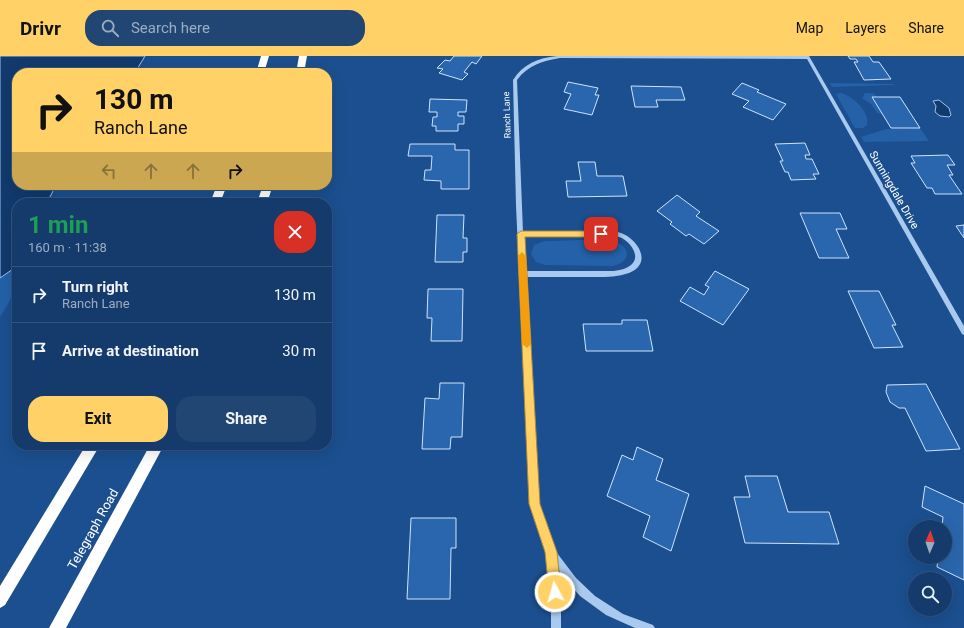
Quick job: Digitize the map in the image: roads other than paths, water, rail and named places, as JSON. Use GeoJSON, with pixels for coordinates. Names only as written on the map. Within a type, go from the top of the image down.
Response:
{"type":"FeatureCollection","features":[{"type":"Feature","properties":{"kind":"highway"},"geometry":{"type":"LineString","coordinates":[[261,68],[265,56]]}},
{"type":"Feature","properties":{"kind":"highway"},"geometry":{"type":"LineString","coordinates":[[301,68],[303,56]]}},
{"type":"Feature","properties":{"kind":"highway"},"geometry":{"type":"LineString","coordinates":[[0,600],[90,450]]}},
{"type":"Feature","properties":{"kind":"highway","name":"Telegraph Road"},"geometry":{"type":"LineString","coordinates":[[56,628],[154,450]]}},
{"type":"Feature","properties":{"kind":"street","name":"Ranch Lane"},"geometry":{"type":"LineString","coordinates":[[556,628],[556,605],[551,552],[534,504],[514,88],[515,80],[527,66],[548,58],[560,57],[807,57]]}},
{"type":"Feature","properties":{"kind":"street","name":"Sunningdale Drive"},"geometry":{"type":"LineString","coordinates":[[807,57],[964,332]]}},
{"type":"Feature","properties":{"kind":"street"},"geometry":{"type":"LineString","coordinates":[[521,234],[601,234],[622,236],[633,243],[639,254],[634,268],[625,272],[614,274],[523,274]]}},
{"type":"Feature","properties":{"kind":"street"},"geometry":{"type":"LineString","coordinates":[[551,552],[575,585],[597,604],[610,612],[650,628]]}}]}
